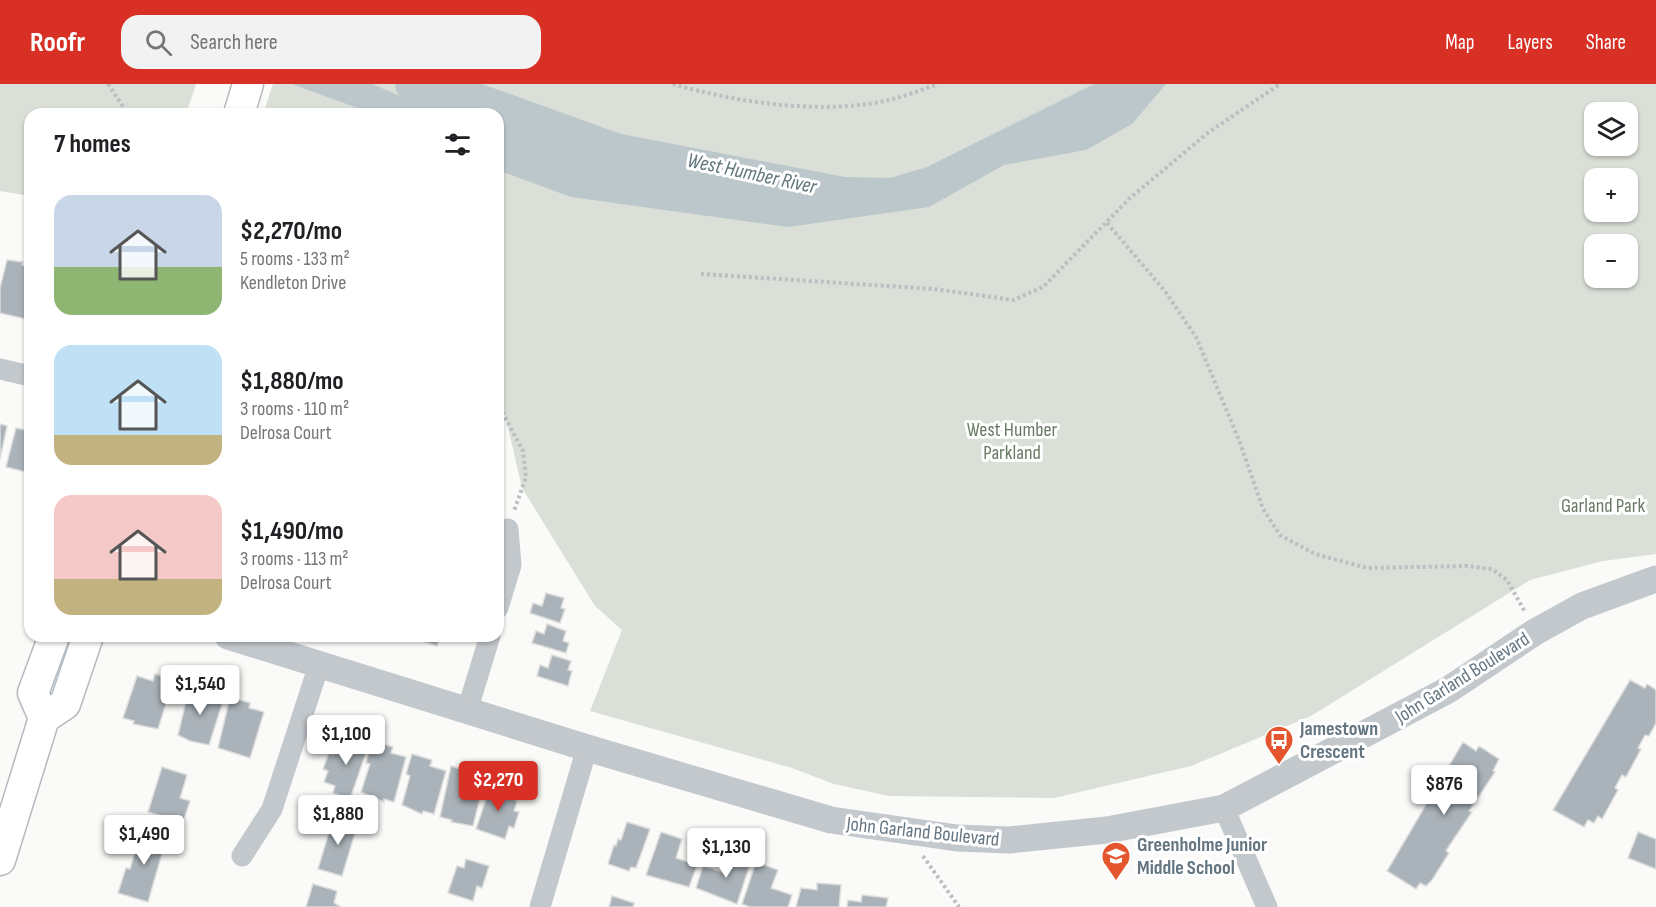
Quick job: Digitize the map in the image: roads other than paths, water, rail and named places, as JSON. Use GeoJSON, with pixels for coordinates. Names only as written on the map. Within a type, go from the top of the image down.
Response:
{"type":"FeatureCollection","features":[{"type":"Feature","properties":{"kind":"main road"},"geometry":{"type":"LineString","coordinates":[[241,108],[248,84]]}},
{"type":"Feature","properties":{"kind":"main road"},"geometry":{"type":"LineString","coordinates":[[44,718],[33,693],[52,642]]}},
{"type":"Feature","properties":{"kind":"main road"},"geometry":{"type":"LineString","coordinates":[[0,860],[44,718],[65,704],[86,642]]}},
{"type":"Feature","properties":{"kind":"street"},"geometry":{"type":"LineString","coordinates":[[0,369],[24,375]]}},
{"type":"Feature","properties":{"kind":"street"},"geometry":{"type":"LineString","coordinates":[[504,588],[511,565],[508,529]]}},
{"type":"Feature","properties":{"kind":"street","name":"John Garland Boulevard"},"geometry":{"type":"LineString","coordinates":[[252,642],[587,748],[831,820],[905,832],[1008,840],[1107,830],[1224,807],[1448,690],[1534,632],[1582,606],[1656,579]]}},
{"type":"Feature","properties":{"kind":"street"},"geometry":{"type":"LineString","coordinates":[[467,711],[488,642]]}},
{"type":"Feature","properties":{"kind":"street"},"geometry":{"type":"LineString","coordinates":[[242,856],[272,809],[319,665]]}},
{"type":"Feature","properties":{"kind":"street"},"geometry":{"type":"LineString","coordinates":[[540,907],[587,748]]}},
{"type":"Feature","properties":{"kind":"street"},"geometry":{"type":"LineString","coordinates":[[1224,807],[1267,907]]}},
{"type":"Feature","properties":{"kind":"water"},"geometry":{"type":"Polygon","coordinates":[[[292,84],[372,84],[421,105],[464,107],[480,94],[475,84],[482,84],[621,134],[845,177],[890,178],[927,167],[1094,84],[1166,84],[1132,124],[1086,150],[1004,165],[929,207],[788,227],[571,197],[504,172],[504,108],[358,108],[292,84]]]}},
{"type":"Feature","properties":{"kind":"waterway","name":"West Humber River"},"geometry":{"type":"LineString","coordinates":[[413,84],[490,108]]}},
{"type":"Feature","properties":{"kind":"waterway","name":"West Humber River"},"geometry":{"type":"LineString","coordinates":[[504,113],[515,116]]}},
{"type":"Feature","properties":{"kind":"place","name":"Jamestown Crescent"},"geometry":{"type":"Point","coordinates":[1279,766]}},
{"type":"Feature","properties":{"kind":"place","name":"Greenholme Junior Middle School"},"geometry":{"type":"Point","coordinates":[1116,882]}},
{"type":"Feature","properties":{"kind":"park label","name":"West Humber Parkland"},"geometry":{"type":"Point","coordinates":[1012,440]}},
{"type":"Feature","properties":{"kind":"park label","name":"Garland Park"},"geometry":{"type":"Point","coordinates":[1603,505]}}]}
